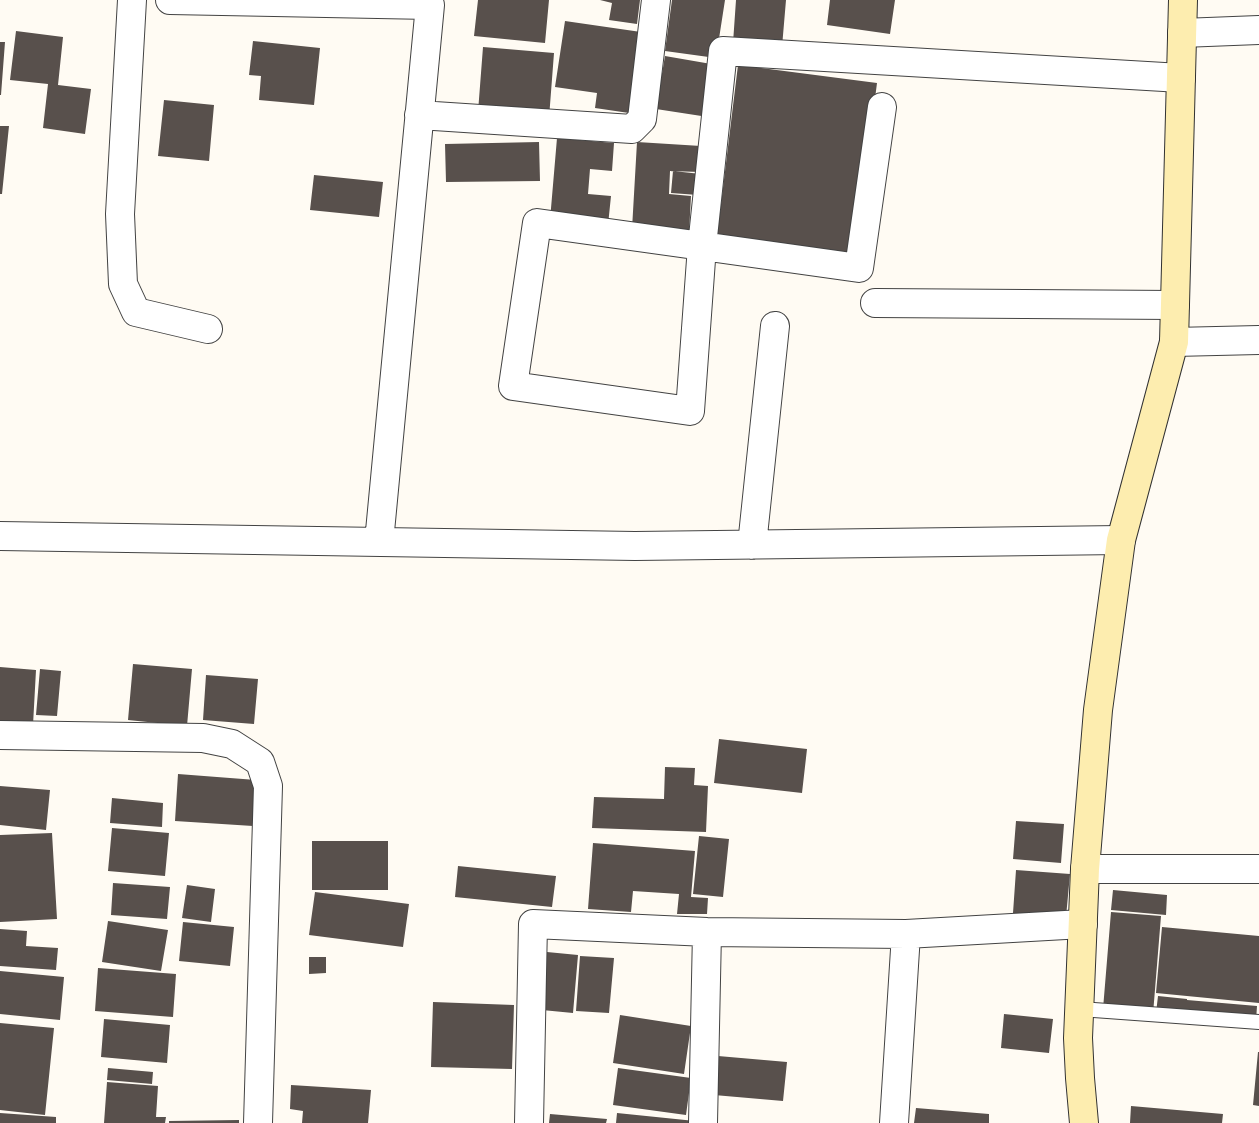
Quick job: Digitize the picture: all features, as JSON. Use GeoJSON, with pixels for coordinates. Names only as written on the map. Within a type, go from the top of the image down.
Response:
{"type":"FeatureCollection","features":[{"type":"Feature","properties":{"kind":"street"},"geometry":{"type":"LineString","coordinates":[[132,0],[120,214],[123,284],[136,312],[208,329]]}},
{"type":"Feature","properties":{"kind":"street"},"geometry":{"type":"LineString","coordinates":[[170,0],[430,5],[379,542]]}},
{"type":"Feature","properties":{"kind":"street"},"geometry":{"type":"LineString","coordinates":[[420,116],[632,128],[642,119],[656,0]]}},
{"type":"Feature","properties":{"kind":"street"},"geometry":{"type":"LineString","coordinates":[[1084,1123],[1078,1038],[1085,869],[1098,710],[1121,540],[1174,342],[1183,0]]}},
{"type":"Feature","properties":{"kind":"street"},"geometry":{"type":"LineString","coordinates":[[1182,33],[1259,30]]}},
{"type":"Feature","properties":{"kind":"street"},"geometry":{"type":"LineString","coordinates":[[882,107],[859,268],[702,246],[537,223],[513,386],[690,412],[702,246],[723,50],[1181,78]]}},
{"type":"Feature","properties":{"kind":"street"},"geometry":{"type":"LineString","coordinates":[[875,303],[1175,305]]}},
{"type":"Feature","properties":{"kind":"street"},"geometry":{"type":"LineString","coordinates":[[752,545],[775,326]]}},
{"type":"Feature","properties":{"kind":"street"},"geometry":{"type":"LineString","coordinates":[[1174,342],[1259,340]]}},
{"type":"Feature","properties":{"kind":"street"},"geometry":{"type":"LineString","coordinates":[[0,536],[635,546],[1121,540]]}},
{"type":"Feature","properties":{"kind":"street"},"geometry":{"type":"LineString","coordinates":[[0,736],[203,738],[232,744],[260,762],[268,786],[258,1123]]}},
{"type":"Feature","properties":{"kind":"street"},"geometry":{"type":"LineString","coordinates":[[1085,869],[1259,869]]}},
{"type":"Feature","properties":{"kind":"street"},"geometry":{"type":"LineString","coordinates":[[529,1123],[533,924],[707,932],[906,934],[1083,924]]}},
{"type":"Feature","properties":{"kind":"street"},"geometry":{"type":"LineString","coordinates":[[703,1123],[707,932]]}},
{"type":"Feature","properties":{"kind":"street"},"geometry":{"type":"LineString","coordinates":[[894,1123],[906,934]]}},
{"type":"Feature","properties":{"kind":"lane"},"geometry":{"type":"LineString","coordinates":[[1080,1009],[1259,1022]]}},
{"type":"Feature","properties":{"kind":"building"},"geometry":{"type":"Polygon","coordinates":[[[478,0],[549,0],[545,43],[474,36],[478,0]]]}},
{"type":"Feature","properties":{"kind":"building"},"geometry":{"type":"Polygon","coordinates":[[[600,0],[640,0],[637,24],[609,20],[612,3],[600,0]]]}},
{"type":"Feature","properties":{"kind":"building"},"geometry":{"type":"Polygon","coordinates":[[[672,0],[725,0],[716,58],[665,51],[672,0]]]}},
{"type":"Feature","properties":{"kind":"building"},"geometry":{"type":"Polygon","coordinates":[[[736,0],[786,0],[782,47],[733,43],[736,0]]]}},
{"type":"Feature","properties":{"kind":"building"},"geometry":{"type":"Polygon","coordinates":[[[830,0],[895,0],[890,34],[827,25],[830,0]]]}},
{"type":"Feature","properties":{"kind":"building"},"geometry":{"type":"Polygon","coordinates":[[[565,21],[641,32],[629,113],[595,108],[597,93],[555,87],[565,21]]]}},
{"type":"Feature","properties":{"kind":"building"},"geometry":{"type":"Polygon","coordinates":[[[16,31],[63,37],[58,85],[91,89],[85,134],[43,128],[48,84],[10,80],[16,31]]]}},
{"type":"Feature","properties":{"kind":"building"},"geometry":{"type":"Polygon","coordinates":[[[253,41],[320,48],[314,105],[259,100],[261,76],[249,75],[253,41]]]}},
{"type":"Feature","properties":{"kind":"building"},"geometry":{"type":"Polygon","coordinates":[[[0,42],[5,42],[1,95],[0,95],[0,42]]]}},
{"type":"Feature","properties":{"kind":"building"},"geometry":{"type":"Polygon","coordinates":[[[483,47],[554,53],[549,118],[478,112],[483,47]]]}},
{"type":"Feature","properties":{"kind":"building"},"geometry":{"type":"Polygon","coordinates":[[[665,56],[717,65],[708,117],[656,109],[665,56]]]}},
{"type":"Feature","properties":{"kind":"building"},"geometry":{"type":"Polygon","coordinates":[[[738,65],[877,83],[855,255],[717,237],[738,65]]]}},
{"type":"Feature","properties":{"kind":"building"},"geometry":{"type":"Polygon","coordinates":[[[164,100],[214,105],[209,161],[158,156],[164,100]]]}},
{"type":"Feature","properties":{"kind":"building"},"geometry":{"type":"Polygon","coordinates":[[[0,126],[9,126],[2,194],[0,194],[0,126]]]}},
{"type":"Feature","properties":{"kind":"building"},"geometry":{"type":"Polygon","coordinates":[[[557,138],[614,143],[612,171],[590,169],[588,194],[611,196],[608,225],[550,220],[557,138]]]}},
{"type":"Feature","properties":{"kind":"building"},"geometry":{"type":"Polygon","coordinates":[[[539,142],[540,181],[446,182],[445,144],[539,142]]]}},
{"type":"Feature","properties":{"kind":"building"},"geometry":{"type":"Polygon","coordinates":[[[637,142],[701,146],[700,172],[670,171],[669,194],[691,196],[689,233],[632,229],[637,142]]]}},
{"type":"Feature","properties":{"kind":"building"},"geometry":{"type":"Polygon","coordinates":[[[673,171],[701,174],[698,195],[671,193],[673,171]]]}},
{"type":"Feature","properties":{"kind":"building"},"geometry":{"type":"Polygon","coordinates":[[[314,175],[383,182],[379,217],[310,210],[314,175]]]}},
{"type":"Feature","properties":{"kind":"building"},"geometry":{"type":"Polygon","coordinates":[[[133,664],[192,669],[187,726],[128,720],[133,664]]]}},
{"type":"Feature","properties":{"kind":"building"},"geometry":{"type":"Polygon","coordinates":[[[0,667],[36,670],[33,725],[0,723],[0,667]]]}},
{"type":"Feature","properties":{"kind":"building"},"geometry":{"type":"Polygon","coordinates":[[[40,669],[61,671],[57,716],[36,715],[40,669]]]}},
{"type":"Feature","properties":{"kind":"building"},"geometry":{"type":"Polygon","coordinates":[[[206,675],[258,679],[254,724],[203,720],[206,675]]]}},
{"type":"Feature","properties":{"kind":"building"},"geometry":{"type":"Polygon","coordinates":[[[719,739],[807,749],[802,793],[714,783],[719,739]]]}},
{"type":"Feature","properties":{"kind":"building"},"geometry":{"type":"Polygon","coordinates":[[[665,767],[695,768],[694,785],[708,786],[706,832],[592,828],[594,797],[664,799],[665,767]]]}},
{"type":"Feature","properties":{"kind":"building"},"geometry":{"type":"Polygon","coordinates":[[[178,774],[256,780],[253,826],[175,821],[178,774]]]}},
{"type":"Feature","properties":{"kind":"building"},"geometry":{"type":"Polygon","coordinates":[[[0,786],[50,790],[46,830],[0,825],[0,786]]]}},
{"type":"Feature","properties":{"kind":"building"},"geometry":{"type":"Polygon","coordinates":[[[112,798],[163,803],[162,827],[110,823],[112,798]]]}},
{"type":"Feature","properties":{"kind":"building"},"geometry":{"type":"Polygon","coordinates":[[[1016,821],[1064,824],[1061,863],[1013,859],[1016,821]]]}},
{"type":"Feature","properties":{"kind":"building"},"geometry":{"type":"Polygon","coordinates":[[[112,828],[169,833],[165,876],[108,871],[112,828]]]}},
{"type":"Feature","properties":{"kind":"building"},"geometry":{"type":"Polygon","coordinates":[[[52,833],[57,919],[0,922],[0,835],[52,833]]]}},
{"type":"Feature","properties":{"kind":"building"},"geometry":{"type":"Polygon","coordinates":[[[699,836],[729,839],[723,897],[693,894],[699,836]]]}},
{"type":"Feature","properties":{"kind":"building"},"geometry":{"type":"Polygon","coordinates":[[[312,841],[388,841],[388,890],[312,890],[312,841]]]}},
{"type":"Feature","properties":{"kind":"building"},"geometry":{"type":"Polygon","coordinates":[[[593,843],[695,851],[691,897],[708,898],[707,914],[677,914],[679,894],[633,891],[631,912],[588,909],[593,843]]]}},
{"type":"Feature","properties":{"kind":"building"},"geometry":{"type":"Polygon","coordinates":[[[458,866],[556,876],[552,907],[455,897],[458,866]]]}},
{"type":"Feature","properties":{"kind":"building"},"geometry":{"type":"Polygon","coordinates":[[[1016,870],[1070,874],[1066,917],[1013,913],[1016,870]]]}},
{"type":"Feature","properties":{"kind":"building"},"geometry":{"type":"Polygon","coordinates":[[[113,883],[170,887],[167,919],[111,915],[113,883]]]}},
{"type":"Feature","properties":{"kind":"building"},"geometry":{"type":"Polygon","coordinates":[[[187,885],[215,889],[211,922],[182,918],[187,885]]]}},
{"type":"Feature","properties":{"kind":"building"},"geometry":{"type":"Polygon","coordinates":[[[1113,890],[1167,895],[1166,915],[1111,910],[1113,890]]]}},
{"type":"Feature","properties":{"kind":"building"},"geometry":{"type":"Polygon","coordinates":[[[315,892],[409,904],[403,947],[309,935],[315,892]]]}},
{"type":"Feature","properties":{"kind":"building"},"geometry":{"type":"Polygon","coordinates":[[[1111,912],[1161,916],[1153,1014],[1103,1009],[1111,912]]]}},
{"type":"Feature","properties":{"kind":"building"},"geometry":{"type":"Polygon","coordinates":[[[108,921],[168,930],[161,971],[102,962],[108,921]]]}},
{"type":"Feature","properties":{"kind":"building"},"geometry":{"type":"Polygon","coordinates":[[[183,922],[234,927],[230,966],[179,961],[183,922]]]}},
{"type":"Feature","properties":{"kind":"building"},"geometry":{"type":"Polygon","coordinates":[[[1162,927],[1259,936],[1259,1003],[1156,993],[1162,927]]]}},
{"type":"Feature","properties":{"kind":"building"},"geometry":{"type":"Polygon","coordinates":[[[0,929],[27,931],[26,946],[58,948],[56,970],[0,966],[0,929]]]}},
{"type":"Feature","properties":{"kind":"building"},"geometry":{"type":"Polygon","coordinates":[[[547,952],[578,955],[573,1013],[542,1010],[547,952]]]}},
{"type":"Feature","properties":{"kind":"building"},"geometry":{"type":"Polygon","coordinates":[[[580,956],[614,958],[609,1013],[576,1011],[580,956]]]}},
{"type":"Feature","properties":{"kind":"building"},"geometry":{"type":"Polygon","coordinates":[[[309,957],[326,957],[326,973],[309,974],[309,957]]]}},
{"type":"Feature","properties":{"kind":"building"},"geometry":{"type":"Polygon","coordinates":[[[98,968],[176,974],[173,1017],[95,1011],[98,968]]]}},
{"type":"Feature","properties":{"kind":"building"},"geometry":{"type":"Polygon","coordinates":[[[0,971],[64,977],[60,1020],[0,1014],[0,971]]]}},
{"type":"Feature","properties":{"kind":"building"},"geometry":{"type":"Polygon","coordinates":[[[1158,996],[1257,1006],[1256,1021],[1156,1013],[1158,996]]]}},
{"type":"Feature","properties":{"kind":"building"},"geometry":{"type":"Polygon","coordinates":[[[433,1002],[514,1005],[512,1069],[431,1067],[433,1002]]]}},
{"type":"Feature","properties":{"kind":"building"},"geometry":{"type":"Polygon","coordinates":[[[1004,1014],[1053,1019],[1049,1053],[1001,1048],[1004,1014]]]}},
{"type":"Feature","properties":{"kind":"building"},"geometry":{"type":"Polygon","coordinates":[[[620,1015],[691,1026],[684,1074],[613,1063],[620,1015]]]}},
{"type":"Feature","properties":{"kind":"building"},"geometry":{"type":"Polygon","coordinates":[[[104,1019],[170,1025],[167,1063],[101,1057],[104,1019]]]}},
{"type":"Feature","properties":{"kind":"building"},"geometry":{"type":"Polygon","coordinates":[[[0,1023],[54,1028],[45,1115],[0,1110],[0,1023]]]}},
{"type":"Feature","properties":{"kind":"building"},"geometry":{"type":"Polygon","coordinates":[[[1259,1052],[1259,1106],[1253,1105],[1259,1052]]]}},
{"type":"Feature","properties":{"kind":"building"},"geometry":{"type":"Polygon","coordinates":[[[718,1056],[787,1062],[783,1101],[714,1095],[718,1056]]]}},
{"type":"Feature","properties":{"kind":"building"},"geometry":{"type":"Polygon","coordinates":[[[108,1068],[153,1072],[152,1084],[107,1080],[108,1068]]]}},
{"type":"Feature","properties":{"kind":"building"},"geometry":{"type":"Polygon","coordinates":[[[618,1068],[691,1078],[686,1115],[613,1105],[618,1068]]]}},
{"type":"Feature","properties":{"kind":"building"},"geometry":{"type":"Polygon","coordinates":[[[107,1082],[158,1086],[156,1117],[166,1117],[165,1123],[104,1123],[107,1082]]]}},
{"type":"Feature","properties":{"kind":"building"},"geometry":{"type":"Polygon","coordinates":[[[291,1085],[371,1090],[368,1123],[302,1123],[303,1111],[290,1109],[291,1085]]]}},
{"type":"Feature","properties":{"kind":"building"},"geometry":{"type":"Polygon","coordinates":[[[1131,1106],[1223,1114],[1222,1123],[1130,1123],[1131,1106]]]}},
{"type":"Feature","properties":{"kind":"building"},"geometry":{"type":"Polygon","coordinates":[[[916,1108],[989,1114],[989,1123],[914,1123],[916,1108]]]}},
{"type":"Feature","properties":{"kind":"building"},"geometry":{"type":"Polygon","coordinates":[[[0,1113],[56,1117],[56,1123],[0,1123],[0,1113]]]}},
{"type":"Feature","properties":{"kind":"building"},"geometry":{"type":"Polygon","coordinates":[[[617,1113],[695,1121],[695,1123],[616,1123],[617,1113]]]}},
{"type":"Feature","properties":{"kind":"building"},"geometry":{"type":"Polygon","coordinates":[[[550,1114],[607,1119],[606,1123],[549,1123],[550,1114]]]}},
{"type":"Feature","properties":{"kind":"building"},"geometry":{"type":"Polygon","coordinates":[[[239,1120],[239,1123],[169,1123],[169,1121],[239,1120]]]}}]}
